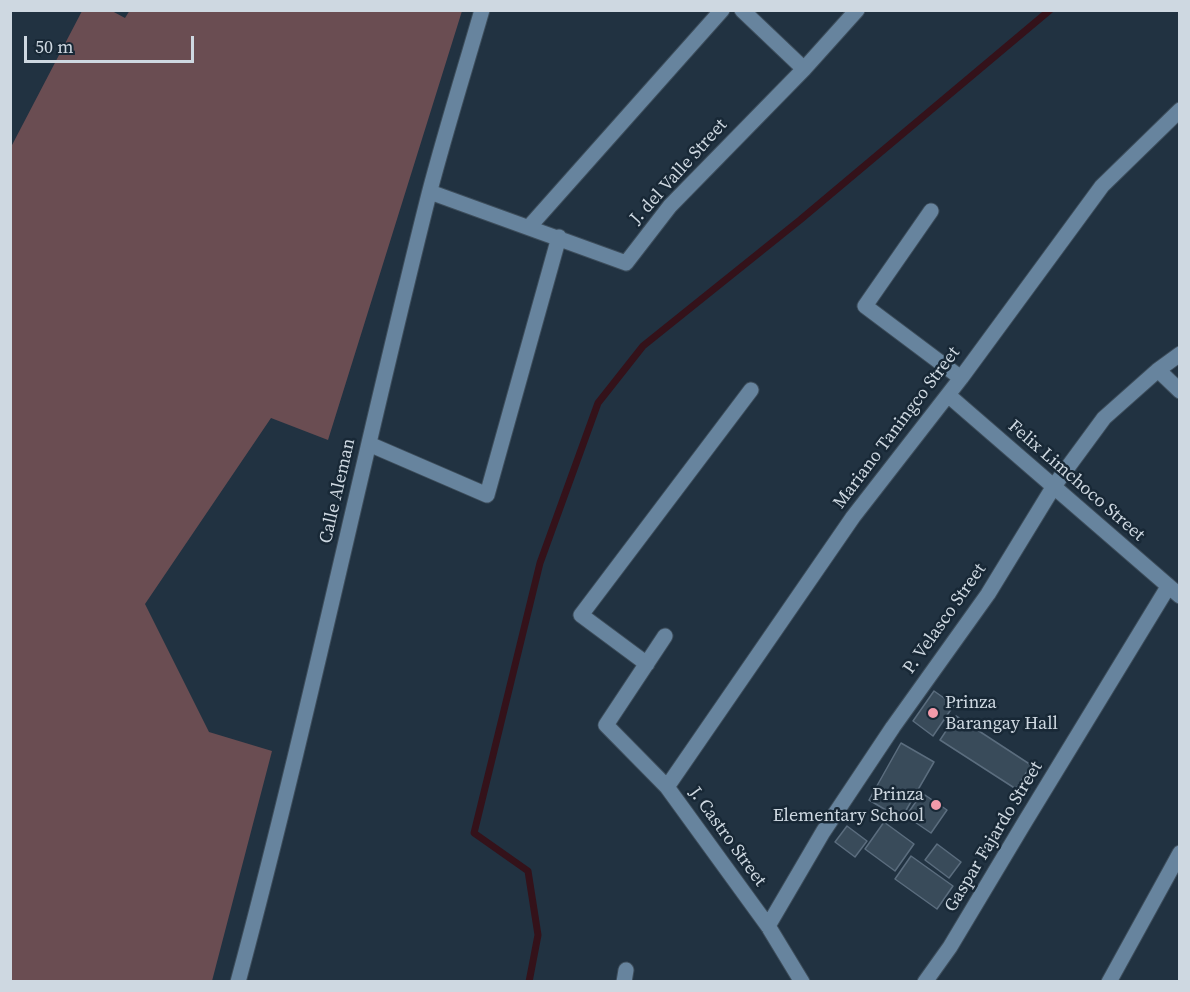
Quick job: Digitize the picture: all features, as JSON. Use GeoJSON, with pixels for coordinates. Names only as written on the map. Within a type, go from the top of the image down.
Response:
{"type":"FeatureCollection","features":[{"type":"Feature","properties":{"kind":"street","name":"Calle Aleman"},"geometry":{"type":"LineString","coordinates":[[238,981],[309,702],[430,192],[482,10]]}},
{"type":"Feature","properties":{"kind":"street"},"geometry":{"type":"LineString","coordinates":[[529,227],[722,10]]}},
{"type":"Feature","properties":{"kind":"street"},"geometry":{"type":"LineString","coordinates":[[742,10],[804,69]]}},
{"type":"Feature","properties":{"kind":"street","name":"J. del Valle Street"},"geometry":{"type":"LineString","coordinates":[[430,192],[626,263],[669,206],[804,69],[857,10]]}},
{"type":"Feature","properties":{"kind":"street","name":"Mariano Taningco Street"},"geometry":{"type":"LineString","coordinates":[[667,787],[852,518],[961,378],[1102,186],[1179,111]]}},
{"type":"Feature","properties":{"kind":"street"},"geometry":{"type":"LineString","coordinates":[[931,212],[865,306],[961,378]]}},
{"type":"Feature","properties":{"kind":"street"},"geometry":{"type":"LineString","coordinates":[[369,444],[487,495],[558,237]]}},
{"type":"Feature","properties":{"kind":"street","name":"P. Velasco Street"},"geometry":{"type":"LineString","coordinates":[[768,926],[823,832],[893,727],[988,594],[1054,486],[1104,418],[1179,354]]}},
{"type":"Feature","properties":{"kind":"street"},"geometry":{"type":"LineString","coordinates":[[1158,370],[1179,391]]}},
{"type":"Feature","properties":{"kind":"street"},"geometry":{"type":"LineString","coordinates":[[664,636],[647,664],[581,615],[751,390]]}},
{"type":"Feature","properties":{"kind":"street","name":"Felix Limchoco Street"},"geometry":{"type":"LineString","coordinates":[[948,395],[1174,591]]}},
{"type":"Feature","properties":{"kind":"street","name":"Gaspar Fajardo Street"},"geometry":{"type":"LineString","coordinates":[[924,981],[950,947],[1023,825],[1174,591]]}},
{"type":"Feature","properties":{"kind":"street","name":"J. Castro Street"},"geometry":{"type":"LineString","coordinates":[[647,664],[606,725],[667,787],[768,926],[802,981]]}},
{"type":"Feature","properties":{"kind":"street"},"geometry":{"type":"LineString","coordinates":[[1109,981],[1179,853]]}},
{"type":"Feature","properties":{"kind":"shaded area"},"geometry":{"type":"Polygon","coordinates":[[[130,10],[462,11],[328,440],[271,418],[145,604],[209,732],[272,751],[212,981],[11,981],[11,147],[82,11],[112,11],[125,18],[130,10]]]}},
{"type":"Feature","properties":{"kind":"building","name":"Prinza Barangay Hall"},"geometry":{"type":"Polygon","coordinates":[[[934,691],[954,705],[933,736],[913,721],[934,691]]]}},
{"type":"Feature","properties":{"kind":"building"},"geometry":{"type":"Polygon","coordinates":[[[956,716],[1031,765],[1016,789],[940,740],[956,716]]]}},
{"type":"Feature","properties":{"kind":"building"},"geometry":{"type":"Polygon","coordinates":[[[901,743],[934,762],[901,819],[869,800],[901,743]]]}},
{"type":"Feature","properties":{"kind":"building"},"geometry":{"type":"Polygon","coordinates":[[[922,793],[947,810],[931,833],[906,816],[922,793]]]}},
{"type":"Feature","properties":{"kind":"building"},"geometry":{"type":"Polygon","coordinates":[[[884,822],[914,844],[895,871],[865,849],[884,822]]]}},
{"type":"Feature","properties":{"kind":"building"},"geometry":{"type":"Polygon","coordinates":[[[847,826],[867,841],[855,857],[835,842],[847,826]]]}},
{"type":"Feature","properties":{"kind":"building"},"geometry":{"type":"Polygon","coordinates":[[[937,844],[961,862],[949,878],[925,860],[937,844]]]}},
{"type":"Feature","properties":{"kind":"building"},"geometry":{"type":"Polygon","coordinates":[[[911,856],[953,886],[937,909],[895,879],[911,856]]]}},
{"type":"Feature","properties":{"kind":"waterway"},"geometry":{"type":"LineString","coordinates":[[529,982],[538,935],[528,871],[474,833],[540,563],[598,403],[643,346],[800,220],[1050,10]]}},
{"type":"Feature","properties":{"kind":"place","name":"Prinza Barangay Hall"},"geometry":{"type":"Point","coordinates":[933,713]}},
{"type":"Feature","properties":{"kind":"place","name":"Prinza Elementary School"},"geometry":{"type":"Point","coordinates":[936,805]}}]}
